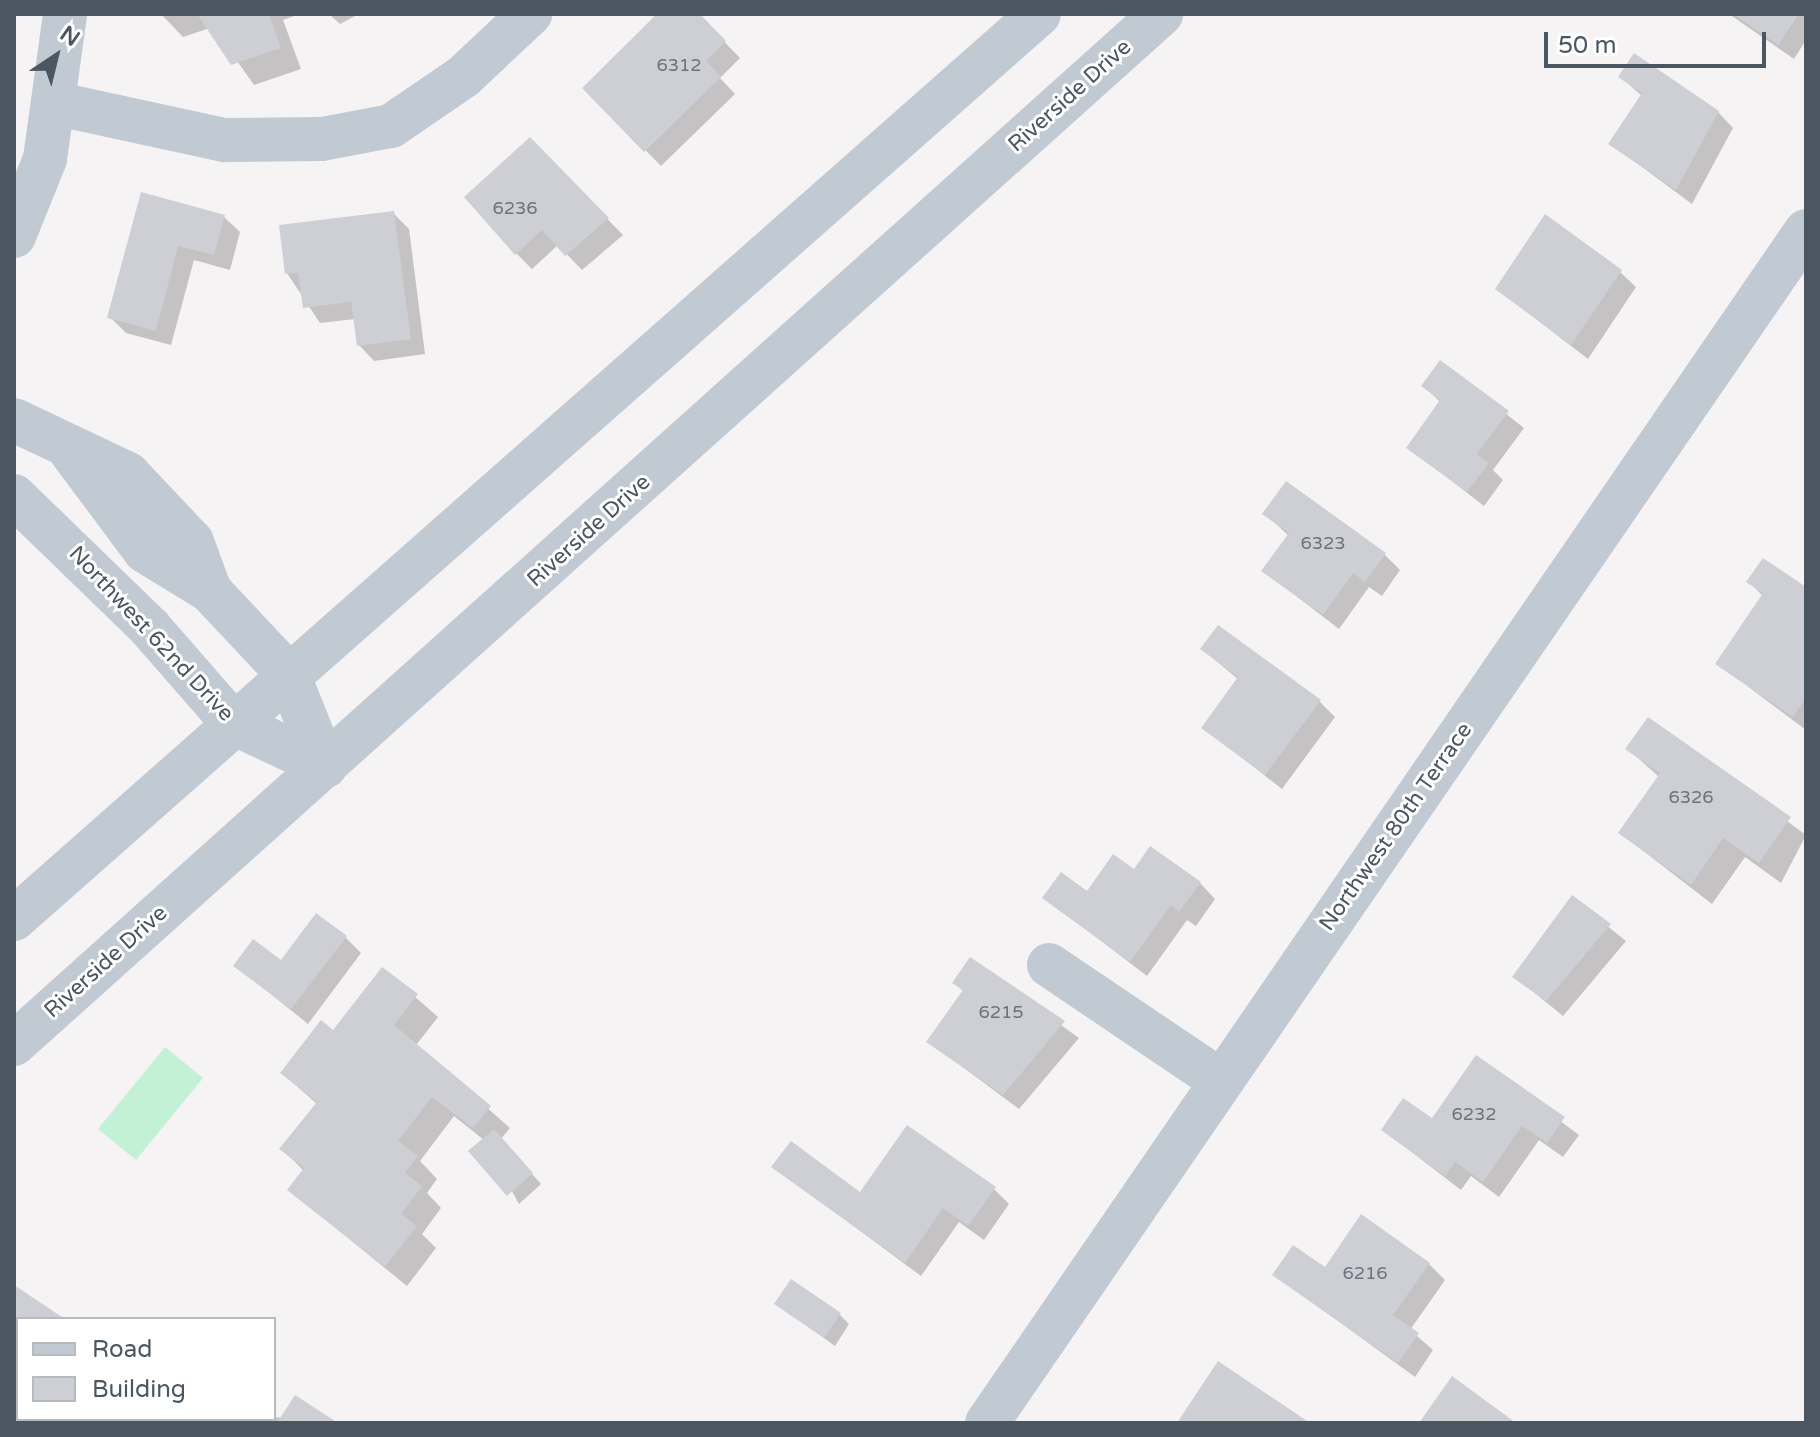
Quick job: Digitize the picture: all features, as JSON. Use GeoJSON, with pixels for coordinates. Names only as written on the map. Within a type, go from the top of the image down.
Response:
{"type":"FeatureCollection","features":[{"type":"Feature","properties":{"kind":"street"},"geometry":{"type":"LineString","coordinates":[[14,236],[58,104],[65,14]]}},
{"type":"Feature","properties":{"kind":"street"},"geometry":{"type":"LineString","coordinates":[[58,104],[225,140],[322,139],[391,126],[464,76],[530,14]]}},
{"type":"Feature","properties":{"kind":"street"},"geometry":{"type":"LineString","coordinates":[[14,919],[1039,14]]}},
{"type":"Feature","properties":{"kind":"street","name":"Riverside Drive"},"geometry":{"type":"LineString","coordinates":[[14,1044],[1161,14]]}},
{"type":"Feature","properties":{"kind":"street","name":"Northwest 80th Terrace"},"geometry":{"type":"LineString","coordinates":[[987,1423],[1806,231]]}},
{"type":"Feature","properties":{"kind":"street"},"geometry":{"type":"LineString","coordinates":[[14,420],[72,453],[128,474],[160,504],[192,542],[210,591]]}},
{"type":"Feature","properties":{"kind":"street"},"geometry":{"type":"LineString","coordinates":[[72,453],[145,551],[210,591],[288,674],[325,766]]}},
{"type":"Feature","properties":{"kind":"street","name":"Northwest 62nd Drive"},"geometry":{"type":"LineString","coordinates":[[14,496],[65,543],[233,723],[325,766]]}},
{"type":"Feature","properties":{"kind":"street"},"geometry":{"type":"LineString","coordinates":[[65,543],[108,501]]}},
{"type":"Feature","properties":{"kind":"street"},"geometry":{"type":"LineString","coordinates":[[1049,965],[1221,1081]]}},
{"type":"Feature","properties":{"kind":"green space"},"geometry":{"type":"Polygon","coordinates":[[[165,1047],[203,1078],[136,1160],[98,1129],[165,1047]]]}},
{"type":"Feature","properties":{"kind":"building"},"geometry":{"type":"Polygon","coordinates":[[[197,14],[269,14],[281,48],[231,65],[197,14]]]}},
{"type":"Feature","properties":{"kind":"building"},"geometry":{"type":"Polygon","coordinates":[[[657,14],[700,14],[726,41],[706,61],[721,77],[644,152],[582,88],[657,14]]]}},
{"type":"Feature","properties":{"kind":"building"},"geometry":{"type":"Polygon","coordinates":[[[1733,14],[1799,14],[1778,45],[1733,14]]]}},
{"type":"Feature","properties":{"kind":"building"},"geometry":{"type":"Polygon","coordinates":[[[1634,53],[1719,111],[1676,190],[1608,144],[1642,93],[1618,77],[1634,53]]]}},
{"type":"Feature","properties":{"kind":"building"},"geometry":{"type":"Polygon","coordinates":[[[530,137],[609,218],[565,256],[542,230],[515,255],[464,197],[530,137]]]}},
{"type":"Feature","properties":{"kind":"building"},"geometry":{"type":"Polygon","coordinates":[[[141,192],[225,215],[214,255],[178,246],[156,331],[107,318],[141,192]]]}},
{"type":"Feature","properties":{"kind":"building"},"geometry":{"type":"Polygon","coordinates":[[[394,211],[411,339],[357,346],[351,302],[303,308],[298,273],[285,274],[279,225],[394,211]]]}},
{"type":"Feature","properties":{"kind":"building"},"geometry":{"type":"Polygon","coordinates":[[[1545,214],[1622,270],[1571,345],[1495,289],[1545,214]]]}},
{"type":"Feature","properties":{"kind":"building"},"geometry":{"type":"Polygon","coordinates":[[[1440,360],[1509,411],[1477,454],[1489,463],[1467,492],[1406,448],[1440,400],[1421,386],[1440,360]]]}},
{"type":"Feature","properties":{"kind":"building"},"geometry":{"type":"Polygon","coordinates":[[[1286,481],[1386,553],[1365,582],[1353,573],[1323,615],[1261,571],[1289,533],[1262,514],[1286,481]]]}},
{"type":"Feature","properties":{"kind":"building"},"geometry":{"type":"Polygon","coordinates":[[[1763,558],[1806,587],[1806,698],[1793,717],[1715,664],[1763,593],[1746,582],[1763,558]]]}},
{"type":"Feature","properties":{"kind":"building"},"geometry":{"type":"Polygon","coordinates":[[[1218,625],[1321,700],[1265,775],[1201,728],[1238,677],[1200,649],[1218,625]]]}},
{"type":"Feature","properties":{"kind":"building"},"geometry":{"type":"Polygon","coordinates":[[[1648,717],[1791,817],[1759,863],[1723,838],[1691,885],[1618,833],[1660,773],[1625,749],[1648,717]]]}},
{"type":"Feature","properties":{"kind":"building"},"geometry":{"type":"Polygon","coordinates":[[[1150,846],[1201,882],[1179,912],[1171,905],[1130,962],[1042,898],[1061,872],[1087,891],[1113,854],[1134,869],[1150,846]]]}},
{"type":"Feature","properties":{"kind":"building"},"geometry":{"type":"Polygon","coordinates":[[[1572,895],[1611,924],[1546,1001],[1512,977],[1572,895]]]}},
{"type":"Feature","properties":{"kind":"building"},"geometry":{"type":"Polygon","coordinates":[[[316,913],[347,936],[291,1009],[233,966],[253,939],[281,960],[316,913]]]}},
{"type":"Feature","properties":{"kind":"building"},"geometry":{"type":"Polygon","coordinates":[[[970,957],[1065,1021],[1003,1095],[926,1042],[963,990],[952,983],[970,957]]]}},
{"type":"Feature","properties":{"kind":"building"},"geometry":{"type":"Polygon","coordinates":[[[382,967],[418,994],[394,1025],[491,1106],[473,1128],[432,1097],[398,1141],[418,1156],[405,1173],[422,1186],[401,1214],[417,1226],[385,1267],[287,1190],[304,1168],[279,1149],[317,1102],[280,1073],[321,1020],[333,1030],[382,967]]]}},
{"type":"Feature","properties":{"kind":"building"},"geometry":{"type":"Polygon","coordinates":[[[1476,1055],[1565,1117],[1547,1143],[1522,1126],[1483,1182],[1455,1162],[1445,1176],[1381,1130],[1403,1098],[1432,1118],[1476,1055]]]}},
{"type":"Feature","properties":{"kind":"building"},"geometry":{"type":"Polygon","coordinates":[[[907,1125],[996,1187],[968,1226],[943,1208],[905,1263],[771,1167],[791,1141],[860,1192],[907,1125]]]}},
{"type":"Feature","properties":{"kind":"building"},"geometry":{"type":"Polygon","coordinates":[[[494,1129],[533,1173],[507,1196],[468,1151],[494,1129]]]}},
{"type":"Feature","properties":{"kind":"building"},"geometry":{"type":"Polygon","coordinates":[[[1361,1214],[1430,1263],[1393,1315],[1419,1333],[1398,1363],[1272,1275],[1293,1245],[1325,1267],[1361,1214]]]}},
{"type":"Feature","properties":{"kind":"building"},"geometry":{"type":"Polygon","coordinates":[[[791,1279],[841,1313],[824,1338],[774,1304],[791,1279]]]}},
{"type":"Feature","properties":{"kind":"building"},"geometry":{"type":"Polygon","coordinates":[[[14,1285],[62,1317],[16,1317],[14,1319],[14,1285]]]}},
{"type":"Feature","properties":{"kind":"building"},"geometry":{"type":"Polygon","coordinates":[[[1218,1361],[1310,1423],[1177,1423],[1218,1361]]]}},
{"type":"Feature","properties":{"kind":"building"},"geometry":{"type":"Polygon","coordinates":[[[1452,1376],[1516,1423],[1419,1423],[1452,1376]]]}},
{"type":"Feature","properties":{"kind":"building"},"geometry":{"type":"Polygon","coordinates":[[[295,1395],[338,1423],[277,1423],[295,1395]]]}}]}
